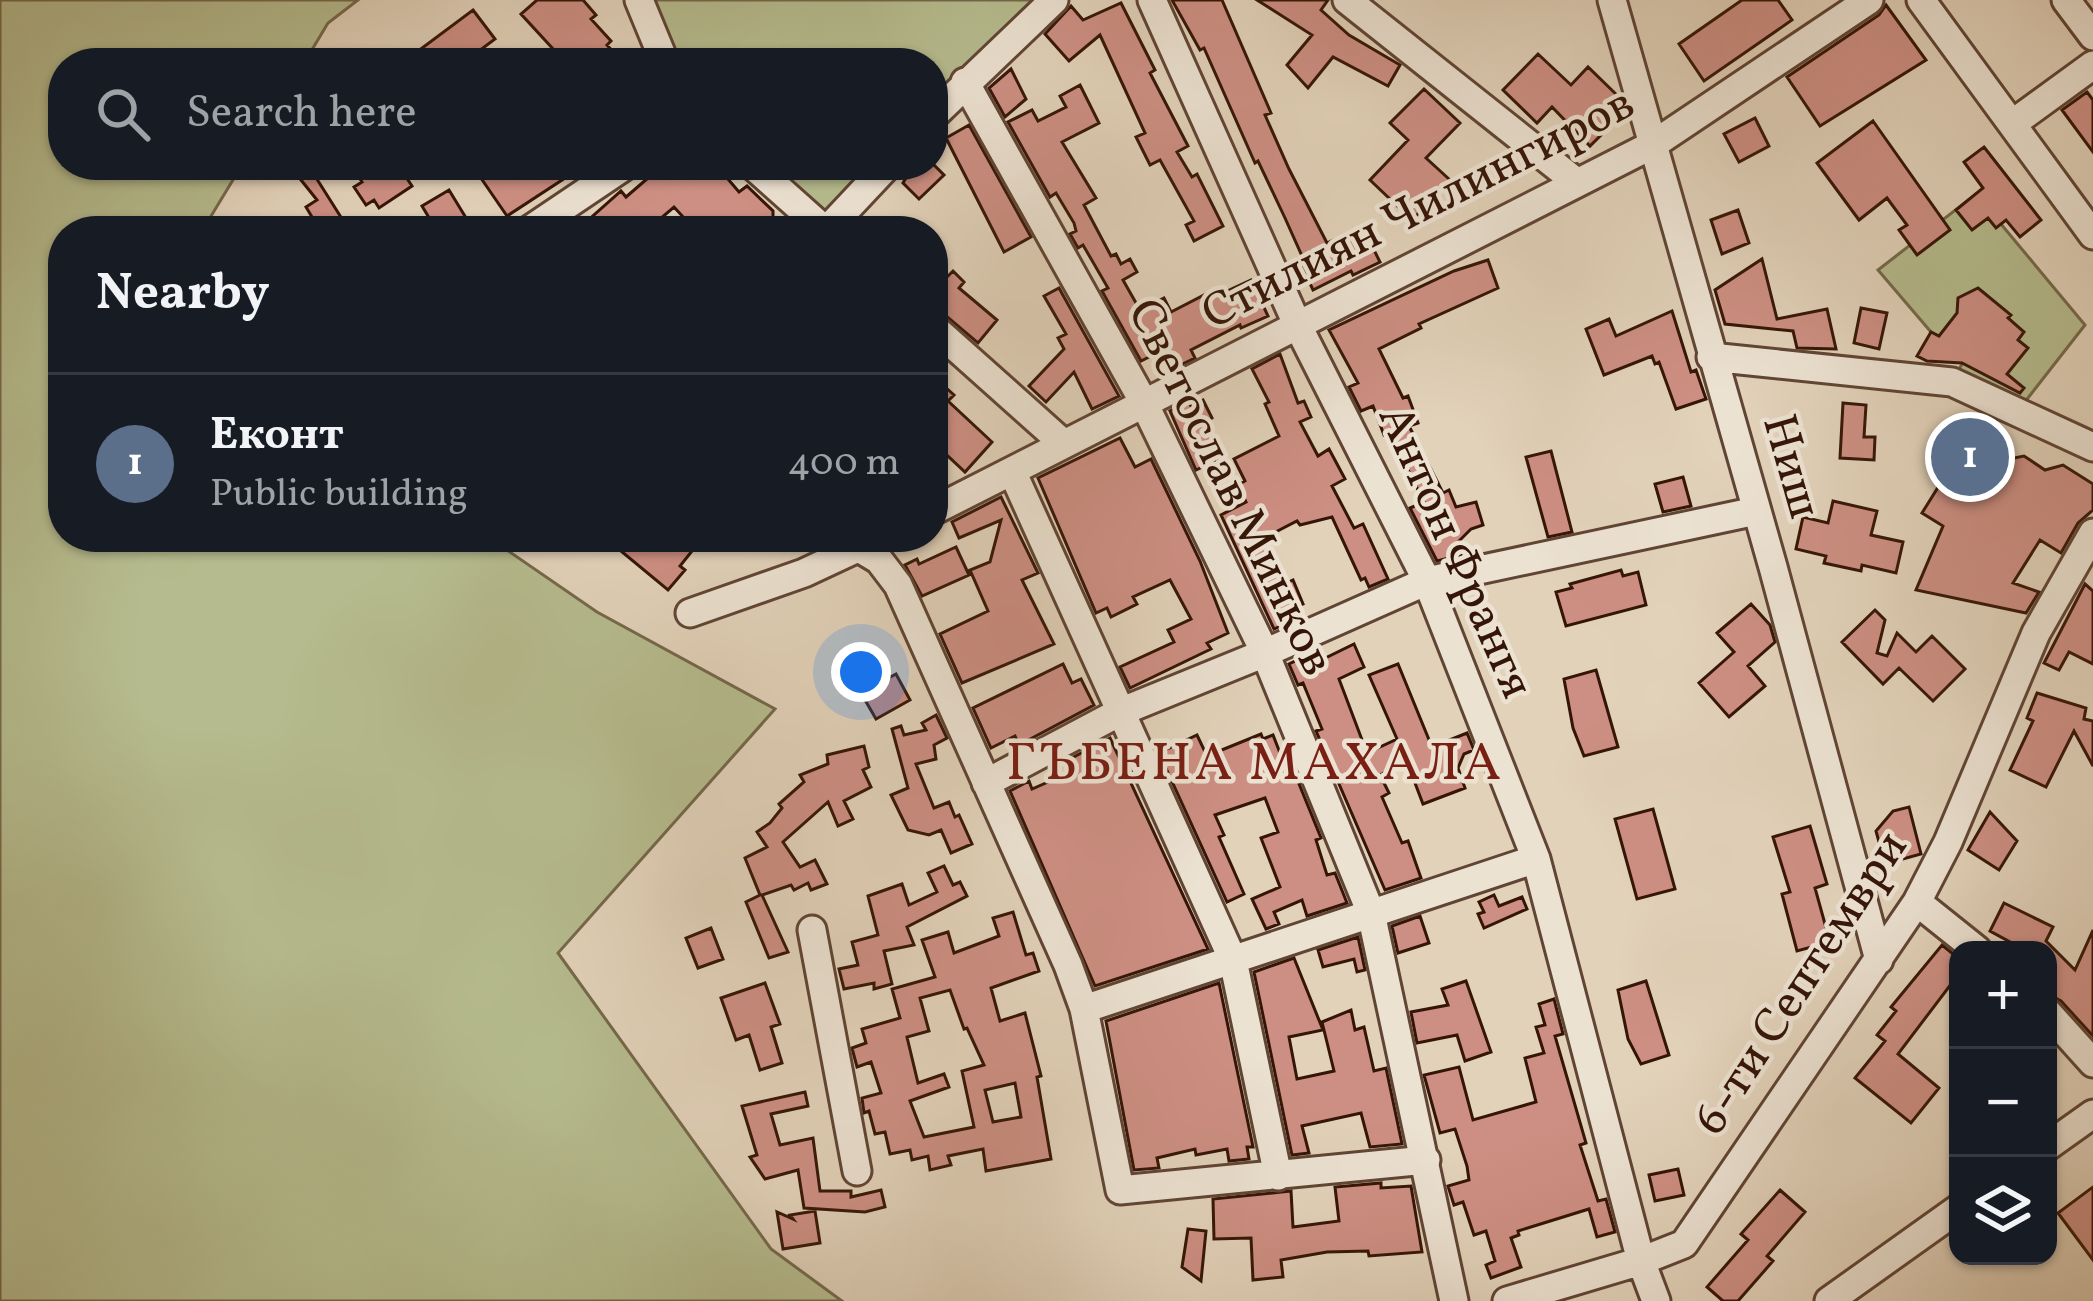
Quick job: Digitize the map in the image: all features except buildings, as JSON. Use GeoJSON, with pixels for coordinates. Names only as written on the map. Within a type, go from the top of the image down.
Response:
{"type":"FeatureCollection","features":[{"type":"Feature","properties":{"kind":"street"},"geometry":{"type":"LineString","coordinates":[[639,0],[659,48]]}},
{"type":"Feature","properties":{"kind":"street"},"geometry":{"type":"LineString","coordinates":[[948,100],[1054,0]]}},
{"type":"Feature","properties":{"kind":"street","name":"Антон Франгя"},"geometry":{"type":"LineString","coordinates":[[1152,0],[1298,324],[1426,581],[1536,859],[1641,1261],[1656,1301]]}},
{"type":"Feature","properties":{"kind":"street"},"geometry":{"type":"LineString","coordinates":[[1347,0],[1575,181]]}},
{"type":"Feature","properties":{"kind":"street","name":"Ниш"},"geometry":{"type":"LineString","coordinates":[[1612,0],[1879,960]]}},
{"type":"Feature","properties":{"kind":"street","name":"Стилиян Чилингиров"},"geometry":{"type":"LineString","coordinates":[[948,503],[1654,144],[1868,0]]}},
{"type":"Feature","properties":{"kind":"street"},"geometry":{"type":"LineString","coordinates":[[1921,0],[2093,235]]}},
{"type":"Feature","properties":{"kind":"street"},"geometry":{"type":"LineString","coordinates":[[2066,0],[2093,36]]}},
{"type":"Feature","properties":{"kind":"street"},"geometry":{"type":"LineString","coordinates":[[2012,124],[2093,65]]}},
{"type":"Feature","properties":{"kind":"street","name":"Светослав Минков"},"geometry":{"type":"LineString","coordinates":[[965,82],[1143,401],[1265,653],[1372,913],[1454,1301]]}},
{"type":"Feature","properties":{"kind":"street"},"geometry":{"type":"LineString","coordinates":[[550,216],[604,180]]}},
{"type":"Feature","properties":{"kind":"street"},"geometry":{"type":"LineString","coordinates":[[769,180],[809,216]]}},
{"type":"Feature","properties":{"kind":"street"},"geometry":{"type":"LineString","coordinates":[[840,216],[874,180]]}},
{"type":"Feature","properties":{"kind":"street"},"geometry":{"type":"LineString","coordinates":[[948,340],[1064,444]]}},
{"type":"Feature","properties":{"kind":"street"},"geometry":{"type":"LineString","coordinates":[[1712,357],[1952,382],[2093,447]]}},
{"type":"Feature","properties":{"kind":"street"},"geometry":{"type":"LineString","coordinates":[[1012,471],[1233,960],[1278,1176]]}},
{"type":"Feature","properties":{"kind":"street"},"geometry":{"type":"LineString","coordinates":[[986,783],[1120,712],[1426,581],[1756,511]]}},
{"type":"Feature","properties":{"kind":"street","name":"6-ти Септември"},"geometry":{"type":"LineString","coordinates":[[1507,1301],[1684,1244],[1917,902],[1948,842],[2036,633],[2093,533]]}},
{"type":"Feature","properties":{"kind":"street"},"geometry":{"type":"LineString","coordinates":[[690,614],[804,573],[844,552]]}},
{"type":"Feature","properties":{"kind":"street"},"geometry":{"type":"LineString","coordinates":[[873,552],[898,584],[1068,965],[1084,1010],[1120,1190],[1426,1160]]}},
{"type":"Feature","properties":{"kind":"street"},"geometry":{"type":"LineString","coordinates":[[1084,1010],[1536,859]]}},
{"type":"Feature","properties":{"kind":"street"},"geometry":{"type":"LineString","coordinates":[[1917,902],[1966,941]]}},
{"type":"Feature","properties":{"kind":"street"},"geometry":{"type":"LineString","coordinates":[[812,930],[857,1171]]}},
{"type":"Feature","properties":{"kind":"street"},"geometry":{"type":"LineString","coordinates":[[2057,1023],[2093,1063]]}},
{"type":"Feature","properties":{"kind":"street"},"geometry":{"type":"LineString","coordinates":[[2057,1140],[2093,1114]]}},
{"type":"Feature","properties":{"kind":"street"},"geometry":{"type":"LineString","coordinates":[[1829,1301],[1949,1216]]}},
{"type":"Feature","properties":{"kind":"green space"},"geometry":{"type":"Polygon","coordinates":[[[0,0],[358,0],[328,23],[313,48],[48,48],[48,180],[233,180],[211,216],[48,216],[48,552],[510,552],[597,612],[775,709],[558,953],[771,1249],[842,1301],[0,1301],[0,0]]]}},
{"type":"Feature","properties":{"kind":"green space"},"geometry":{"type":"Polygon","coordinates":[[[644,0],[1044,0],[948,99],[948,48],[664,48],[644,0]]]}},
{"type":"Feature","properties":{"kind":"green space"},"geometry":{"type":"Polygon","coordinates":[[[777,180],[869,180],[834,216],[819,216],[777,180]]]}},
{"type":"Feature","properties":{"kind":"green space"},"geometry":{"type":"Polygon","coordinates":[[[1976,194],[2085,325],[2017,412],[1952,382],[1968,353],[1931,332],[1878,270],[1976,194]]]}},
{"type":"Feature","properties":{"kind":"place","name":"Еконт"},"geometry":{"type":"Point","coordinates":[1970,457]}},
{"type":"Feature","properties":{"kind":"district","name":"ГЪБЕНА МАХАЛА"},"geometry":{"type":"Point","coordinates":[1255,765]}}]}
